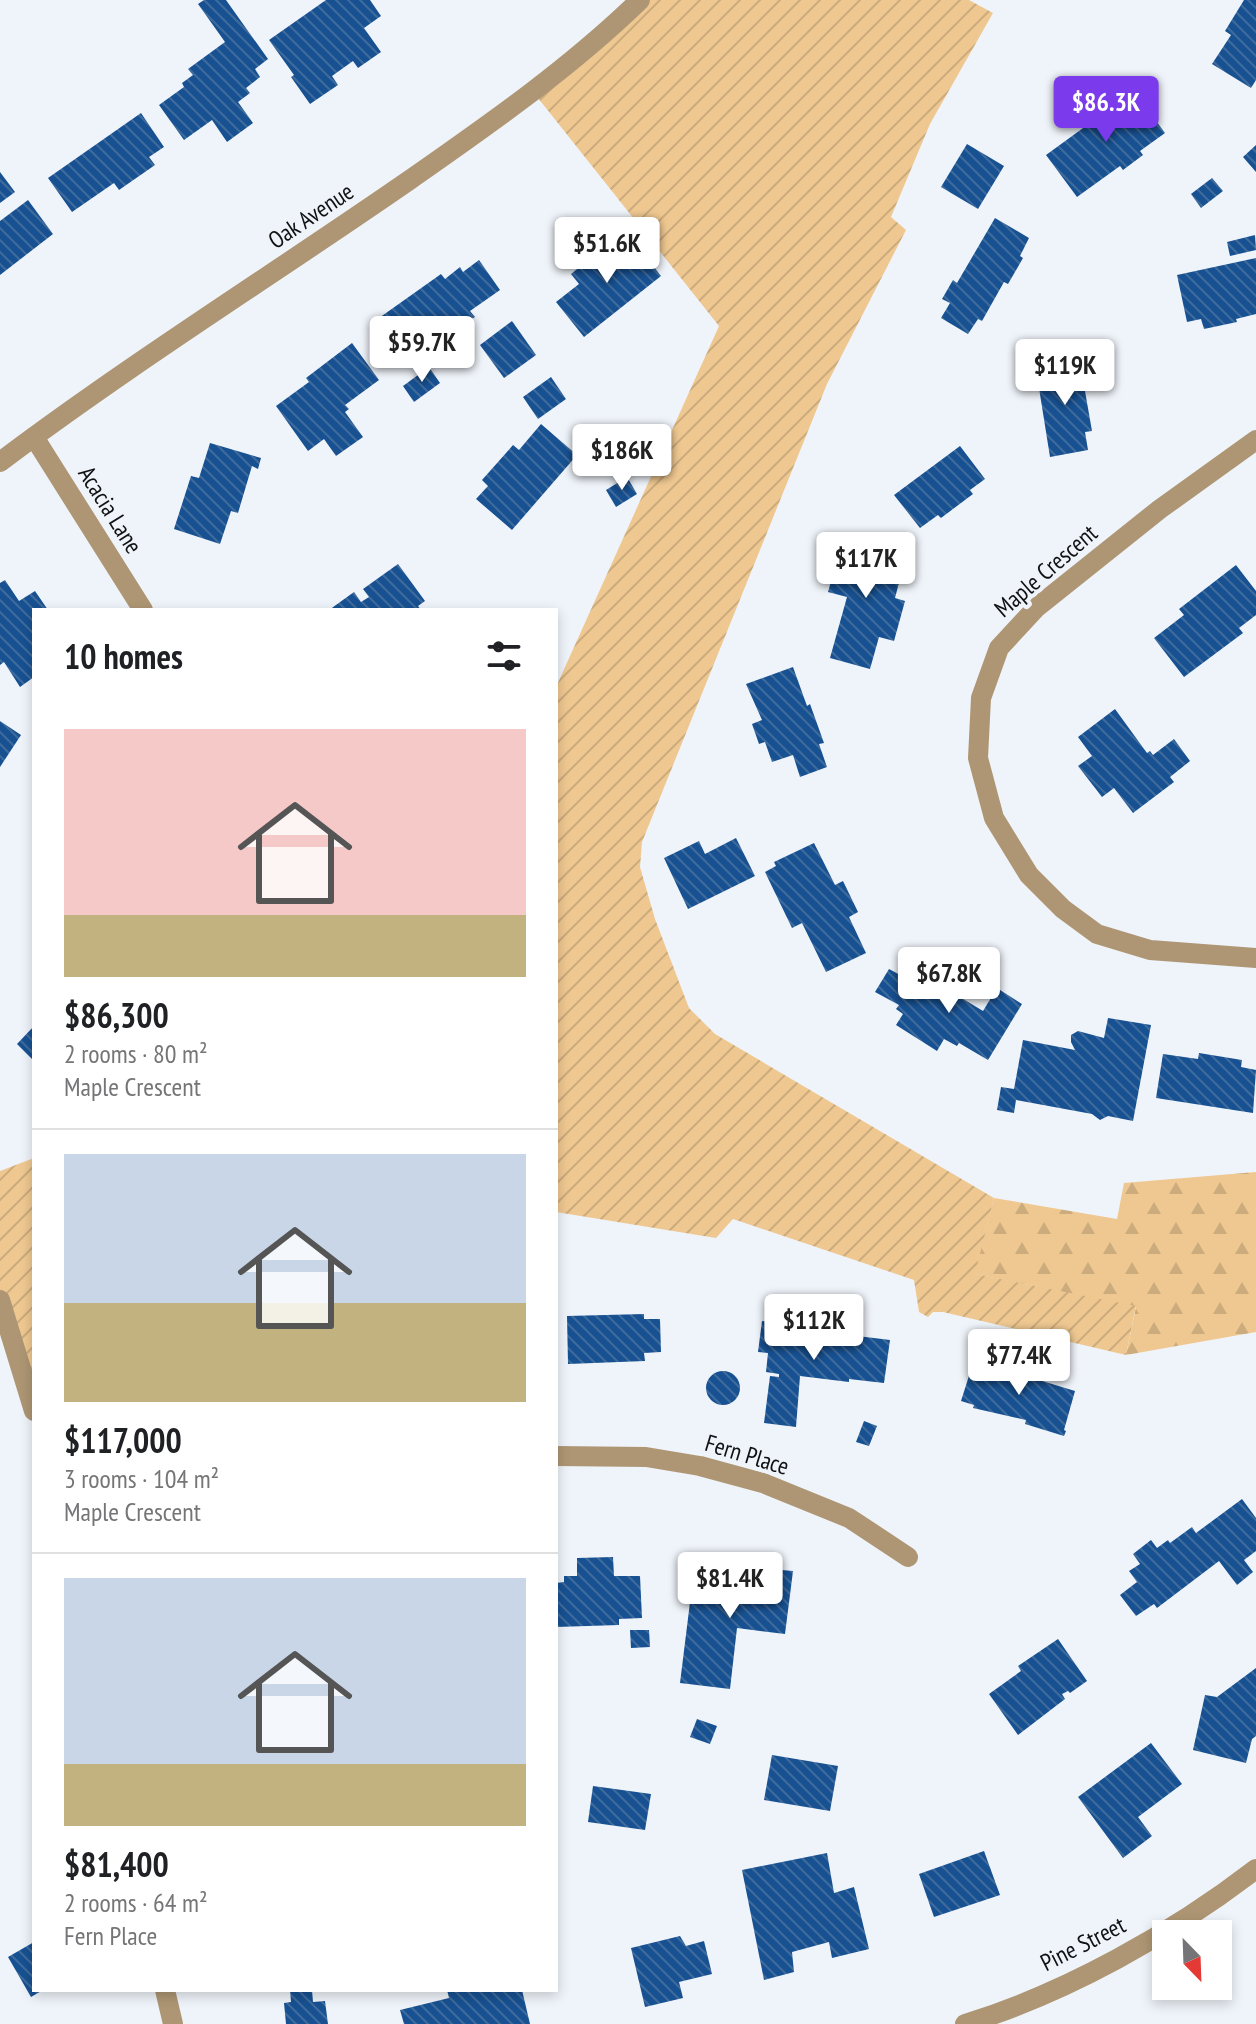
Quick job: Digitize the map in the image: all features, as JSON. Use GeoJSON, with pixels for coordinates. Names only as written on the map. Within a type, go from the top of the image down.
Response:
{"type":"FeatureCollection","features":[{"type":"Feature","properties":{"kind":"street","name":"Oak Avenue"},"geometry":{"type":"LineString","coordinates":[[0,462],[525,99],[596,42],[640,0]]}},
{"type":"Feature","properties":{"kind":"street","name":"Acacia Lane"},"geometry":{"type":"LineString","coordinates":[[34,437],[142,608]]}},
{"type":"Feature","properties":{"kind":"street","name":"Maple Crescent"},"geometry":{"type":"LineString","coordinates":[[1256,440],[1160,509],[1036,608],[999,648],[981,698],[978,758],[994,818],[1029,875],[1063,909],[1097,934],[1150,950],[1256,958]]}},
{"type":"Feature","properties":{"kind":"street"},"geometry":{"type":"LineString","coordinates":[[0,1300],[32,1404]]}},
{"type":"Feature","properties":{"kind":"street","name":"Fern Place"},"geometry":{"type":"LineString","coordinates":[[558,1456],[646,1457],[700,1466],[763,1483],[849,1518],[908,1557]]}},
{"type":"Feature","properties":{"kind":"street","name":"Pine Street"},"geometry":{"type":"LineString","coordinates":[[965,2024],[1069,1983],[1229,1890],[1256,1869]]}},
{"type":"Feature","properties":{"kind":"street"},"geometry":{"type":"LineString","coordinates":[[165,1992],[173,2024]]}},
{"type":"Feature","properties":{"kind":"green space"},"geometry":{"type":"Polygon","coordinates":[[[646,0],[969,0],[993,13],[930,124],[891,217],[906,230],[827,384],[642,842],[640,867],[655,919],[689,1008],[715,1034],[994,1198],[975,1274],[1136,1306],[1126,1355],[943,1312],[933,1312],[928,1317],[919,1312],[914,1280],[733,1219],[716,1238],[558,1212],[558,683],[719,326],[534,93],[646,0]]]}},
{"type":"Feature","properties":{"kind":"green space"},"geometry":{"type":"Polygon","coordinates":[[[32,1159],[32,1373],[0,1295],[0,1171],[32,1159]]]}},
{"type":"Feature","properties":{"kind":"green space"},"geometry":{"type":"Polygon","coordinates":[[[1256,1172],[1256,1332],[1126,1355],[1136,1307],[974,1274],[994,1198],[1117,1219],[1124,1183],[1256,1172]]]}},
{"type":"Feature","properties":{"kind":"building"},"geometry":{"type":"Polygon","coordinates":[[[204,0],[226,0],[268,59],[255,69],[260,77],[246,88],[250,93],[238,102],[253,123],[227,142],[212,120],[184,140],[159,105],[184,87],[182,83],[193,75],[188,69],[225,42],[198,4],[204,0]]]}},
{"type":"Feature","properties":{"kind":"building"},"geometry":{"type":"Polygon","coordinates":[[[326,0],[370,0],[381,16],[364,28],[381,52],[358,68],[353,61],[332,76],[338,85],[310,104],[269,40],[326,0]]]}},
{"type":"Feature","properties":{"kind":"building"},"geometry":{"type":"Polygon","coordinates":[[[1244,0],[1256,0],[1256,80],[1251,88],[1212,64],[1231,35],[1225,31],[1244,0]]]}},
{"type":"Feature","properties":{"kind":"building"},"geometry":{"type":"Polygon","coordinates":[[[1134,91],[1165,133],[1140,151],[1143,155],[1123,170],[1120,166],[1077,197],[1046,155],[1134,91]]]}},
{"type":"Feature","properties":{"kind":"building"},"geometry":{"type":"Polygon","coordinates":[[[141,113],[164,147],[149,157],[155,165],[119,190],[114,183],[72,212],[48,178],[141,113]]]}},
{"type":"Feature","properties":{"kind":"building"},"geometry":{"type":"Polygon","coordinates":[[[967,144],[1004,166],[978,209],[941,187],[967,144]]]}},
{"type":"Feature","properties":{"kind":"building"},"geometry":{"type":"Polygon","coordinates":[[[1256,145],[1256,172],[1243,157],[1256,145]]]}},
{"type":"Feature","properties":{"kind":"building"},"geometry":{"type":"Polygon","coordinates":[[[0,172],[15,192],[0,203],[0,172]]]}},
{"type":"Feature","properties":{"kind":"building"},"geometry":{"type":"Polygon","coordinates":[[[1212,178],[1223,191],[1201,208],[1191,194],[1212,178]]]}},
{"type":"Feature","properties":{"kind":"building"},"geometry":{"type":"Polygon","coordinates":[[[28,200],[53,234],[0,275],[0,221],[28,200]]]}},
{"type":"Feature","properties":{"kind":"building"},"geometry":{"type":"Polygon","coordinates":[[[995,218],[1029,238],[1020,256],[1023,258],[1008,284],[1004,282],[982,321],[978,319],[968,334],[941,318],[950,303],[942,299],[953,280],[957,283],[995,218]]]}},
{"type":"Feature","properties":{"kind":"building"},"geometry":{"type":"Polygon","coordinates":[[[1255,235],[1256,250],[1230,256],[1227,242],[1255,235]]]}},
{"type":"Feature","properties":{"kind":"building"},"geometry":{"type":"Polygon","coordinates":[[[632,239],[661,276],[584,337],[556,302],[579,284],[571,274],[608,244],[615,252],[632,239]]]}},
{"type":"Feature","properties":{"kind":"building"},"geometry":{"type":"Polygon","coordinates":[[[1256,258],[1256,314],[1236,319],[1237,322],[1204,329],[1201,319],[1187,322],[1177,275],[1256,258]]]}},
{"type":"Feature","properties":{"kind":"building"},"geometry":{"type":"Polygon","coordinates":[[[479,260],[500,290],[470,311],[475,317],[430,349],[424,340],[393,363],[376,339],[389,330],[379,318],[441,274],[445,279],[460,267],[463,272],[479,260]]]}},
{"type":"Feature","properties":{"kind":"building"},"geometry":{"type":"Polygon","coordinates":[[[512,321],[536,355],[504,378],[480,345],[512,321]]]}},
{"type":"Feature","properties":{"kind":"building"},"geometry":{"type":"Polygon","coordinates":[[[352,343],[379,380],[345,405],[349,409],[345,412],[363,437],[336,456],[324,439],[308,451],[276,406],[309,382],[306,378],[352,343]]]}},
{"type":"Feature","properties":{"kind":"building"},"geometry":{"type":"Polygon","coordinates":[[[1079,357],[1092,431],[1085,432],[1088,450],[1050,457],[1039,388],[1043,388],[1039,364],[1079,357]]]}},
{"type":"Feature","properties":{"kind":"building"},"geometry":{"type":"Polygon","coordinates":[[[429,367],[440,383],[414,402],[403,386],[429,367]]]}},
{"type":"Feature","properties":{"kind":"building"},"geometry":{"type":"Polygon","coordinates":[[[551,377],[566,399],[538,419],[523,397],[551,377]]]}},
{"type":"Feature","properties":{"kind":"building"},"geometry":{"type":"Polygon","coordinates":[[[541,424],[577,455],[512,530],[476,499],[488,486],[482,480],[513,445],[519,450],[541,424]]]}},
{"type":"Feature","properties":{"kind":"building"},"geometry":{"type":"Polygon","coordinates":[[[210,443],[261,458],[258,469],[252,466],[238,513],[231,511],[220,544],[174,529],[191,476],[199,478],[210,443]]]}},
{"type":"Feature","properties":{"kind":"building"},"geometry":{"type":"Polygon","coordinates":[[[960,446],[985,479],[970,490],[973,494],[941,518],[938,515],[920,528],[894,495],[960,446]]]}},
{"type":"Feature","properties":{"kind":"building"},"geometry":{"type":"Polygon","coordinates":[[[627,477],[637,494],[616,507],[606,490],[627,477]]]}},
{"type":"Feature","properties":{"kind":"building"},"geometry":{"type":"Polygon","coordinates":[[[843,538],[906,556],[895,598],[905,601],[894,641],[879,637],[870,669],[830,658],[847,597],[828,592],[843,538]]]}},
{"type":"Feature","properties":{"kind":"building"},"geometry":{"type":"Polygon","coordinates":[[[398,564],[425,601],[418,606],[420,608],[332,608],[354,592],[361,602],[369,597],[363,589],[398,564]]]}},
{"type":"Feature","properties":{"kind":"building"},"geometry":{"type":"Polygon","coordinates":[[[1236,565],[1256,591],[1256,615],[1239,628],[1243,633],[1184,677],[1154,638],[1184,615],[1179,609],[1236,565]]]}},
{"type":"Feature","properties":{"kind":"building"},"geometry":{"type":"Polygon","coordinates":[[[5,580],[19,601],[35,591],[47,608],[32,608],[32,678],[20,687],[4,662],[0,665],[0,583],[5,580]]]}},
{"type":"Feature","properties":{"kind":"building"},"geometry":{"type":"Polygon","coordinates":[[[793,667],[824,743],[819,744],[827,767],[800,777],[793,755],[772,762],[765,742],[759,744],[752,724],[762,720],[746,684],[793,667]]]}},
{"type":"Feature","properties":{"kind":"building"},"geometry":{"type":"Polygon","coordinates":[[[1115,709],[1147,753],[1150,751],[1153,755],[1174,739],[1190,761],[1170,777],[1174,782],[1133,813],[1114,788],[1102,797],[1078,766],[1092,756],[1078,737],[1115,709]]]}},
{"type":"Feature","properties":{"kind":"building"},"geometry":{"type":"Polygon","coordinates":[[[0,721],[21,735],[0,767],[0,721]]]}},
{"type":"Feature","properties":{"kind":"building"},"geometry":{"type":"Polygon","coordinates":[[[736,838],[755,876],[688,909],[664,858],[699,841],[705,854],[736,838]]]}},
{"type":"Feature","properties":{"kind":"building"},"geometry":{"type":"Polygon","coordinates":[[[814,843],[835,885],[843,881],[858,912],[849,917],[866,953],[826,972],[802,923],[792,928],[765,872],[776,866],[774,862],[814,843]]]}},
{"type":"Feature","properties":{"kind":"building"},"geometry":{"type":"Polygon","coordinates":[[[889,969],[931,988],[935,982],[983,1011],[997,988],[1022,1004],[988,1060],[959,1043],[957,1046],[944,1039],[937,1051],[896,1025],[903,1014],[896,1009],[899,1005],[875,992],[889,969]]]}},
{"type":"Feature","properties":{"kind":"building"},"geometry":{"type":"Polygon","coordinates":[[[1108,1018],[1151,1025],[1133,1121],[1108,1116],[1100,1120],[1092,1114],[1016,1100],[1014,1113],[997,1110],[1001,1087],[1014,1089],[1023,1040],[1075,1050],[1071,1035],[1078,1031],[1104,1038],[1108,1018]]]}},
{"type":"Feature","properties":{"kind":"building"},"geometry":{"type":"Polygon","coordinates":[[[32,1028],[32,1059],[17,1044],[32,1028]]]}},
{"type":"Feature","properties":{"kind":"building"},"geometry":{"type":"Polygon","coordinates":[[[1199,1053],[1242,1060],[1241,1067],[1256,1070],[1253,1113],[1156,1098],[1163,1054],[1198,1059],[1199,1053]]]}},
{"type":"Feature","properties":{"kind":"building"},"geometry":{"type":"Polygon","coordinates":[[[772,1313],[803,1318],[801,1329],[890,1340],[884,1383],[800,1376],[796,1427],[764,1423],[770,1376],[779,1377],[779,1374],[766,1372],[768,1353],[758,1352],[762,1321],[771,1322],[772,1313]]]}},
{"type":"Feature","properties":{"kind":"building"},"geometry":{"type":"Polygon","coordinates":[[[644,1314],[644,1319],[660,1319],[661,1352],[644,1353],[645,1361],[568,1364],[567,1316],[644,1314]]]}},
{"type":"Feature","properties":{"kind":"building"},"geometry":{"type":"Polygon","coordinates":[[[974,1360],[1075,1391],[1064,1436],[1025,1424],[1026,1420],[973,1408],[974,1405],[961,1401],[974,1360]]]}},
{"type":"Feature","properties":{"kind":"building"},"geometry":{"type":"Polygon","coordinates":[[[723,1371],[735,1376],[740,1388],[735,1400],[723,1405],[711,1400],[706,1388],[711,1376],[723,1371]]]}},
{"type":"Feature","properties":{"kind":"building"},"geometry":{"type":"Polygon","coordinates":[[[864,1421],[877,1426],[869,1446],[856,1442],[864,1421]]]}},
{"type":"Feature","properties":{"kind":"building"},"geometry":{"type":"Polygon","coordinates":[[[1242,1499],[1256,1518],[1256,1551],[1244,1560],[1253,1572],[1237,1585],[1219,1561],[1157,1608],[1154,1604],[1136,1616],[1120,1595],[1137,1582],[1129,1571],[1140,1564],[1133,1554],[1151,1540],[1157,1548],[1168,1540],[1170,1543],[1192,1527],[1196,1533],[1242,1499]]]}},
{"type":"Feature","properties":{"kind":"building"},"geometry":{"type":"Polygon","coordinates":[[[613,1557],[614,1576],[640,1576],[642,1618],[619,1619],[619,1625],[558,1627],[558,1583],[564,1582],[564,1576],[577,1576],[577,1558],[613,1557]]]}},
{"type":"Feature","properties":{"kind":"building"},"geometry":{"type":"Polygon","coordinates":[[[759,1568],[793,1571],[785,1634],[737,1628],[730,1689],[680,1683],[694,1570],[758,1577],[759,1568]]]}},
{"type":"Feature","properties":{"kind":"building"},"geometry":{"type":"Polygon","coordinates":[[[630,1630],[649,1630],[650,1647],[631,1648],[630,1630]]]}},
{"type":"Feature","properties":{"kind":"building"},"geometry":{"type":"Polygon","coordinates":[[[1058,1639],[1087,1681],[1070,1693],[1062,1694],[1065,1699],[1018,1735],[989,1694],[1021,1671],[1018,1666],[1058,1639]]]}},
{"type":"Feature","properties":{"kind":"building"},"geometry":{"type":"Polygon","coordinates":[[[1256,1668],[1256,1736],[1252,1739],[1246,1763],[1193,1750],[1205,1695],[1217,1697],[1256,1668]]]}},
{"type":"Feature","properties":{"kind":"building"},"geometry":{"type":"Polygon","coordinates":[[[697,1719],[717,1726],[710,1744],[690,1737],[697,1719]]]}},
{"type":"Feature","properties":{"kind":"building"},"geometry":{"type":"Polygon","coordinates":[[[1151,1743],[1182,1784],[1138,1817],[1152,1836],[1123,1858],[1078,1797],[1151,1743]]]}},
{"type":"Feature","properties":{"kind":"building"},"geometry":{"type":"Polygon","coordinates":[[[772,1755],[838,1766],[830,1811],[764,1800],[772,1755]]]}},
{"type":"Feature","properties":{"kind":"building"},"geometry":{"type":"Polygon","coordinates":[[[593,1786],[651,1794],[645,1830],[588,1822],[593,1786]]]}},
{"type":"Feature","properties":{"kind":"building"},"geometry":{"type":"Polygon","coordinates":[[[984,1851],[1000,1895],[934,1917],[919,1874],[984,1851]]]}},
{"type":"Feature","properties":{"kind":"building"},"geometry":{"type":"Polygon","coordinates":[[[827,1853],[834,1893],[854,1887],[869,1949],[832,1958],[829,1942],[792,1952],[794,1972],[764,1980],[742,1870],[827,1853]]]}},
{"type":"Feature","properties":{"kind":"building"},"geometry":{"type":"Polygon","coordinates":[[[680,1936],[686,1946],[704,1941],[712,1974],[679,1982],[683,1998],[645,2007],[631,1948],[680,1936]]]}},
{"type":"Feature","properties":{"kind":"building"},"geometry":{"type":"Polygon","coordinates":[[[32,1943],[32,1992],[40,1992],[31,1997],[8,1957],[32,1943]]]}},
{"type":"Feature","properties":{"kind":"building"},"geometry":{"type":"Polygon","coordinates":[[[290,1992],[312,1992],[313,2002],[325,2001],[328,2024],[286,2024],[284,2003],[291,2002],[290,1992]]]}},
{"type":"Feature","properties":{"kind":"building"},"geometry":{"type":"Polygon","coordinates":[[[448,1992],[522,1992],[530,2024],[404,2024],[400,2010],[449,1998],[448,1992]]]}}]}
